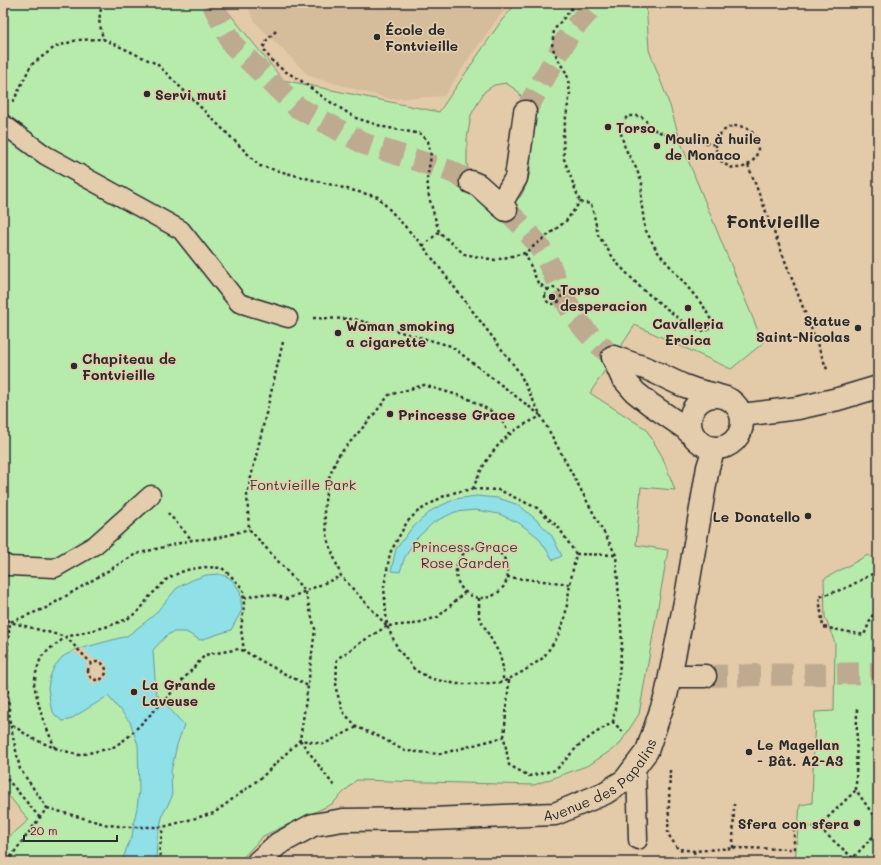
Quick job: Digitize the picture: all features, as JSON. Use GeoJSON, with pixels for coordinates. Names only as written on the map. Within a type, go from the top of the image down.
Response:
{"type":"FeatureCollection","features":[{"type":"Feature","properties":{"kind":"street"},"geometry":{"type":"LineString","coordinates":[[471,182],[478,185],[503,207],[516,178],[525,112]]}},
{"type":"Feature","properties":{"kind":"street"},"geometry":{"type":"LineString","coordinates":[[612,358],[648,369],[682,386],[724,396],[732,400],[742,415],[743,423],[741,432],[737,439],[731,444],[722,448],[705,444],[635,392],[622,377],[612,358]]}},
{"type":"Feature","properties":{"kind":"street"},"geometry":{"type":"LineString","coordinates":[[742,415],[798,408],[838,399],[878,387]]}},
{"type":"Feature","properties":{"kind":"street"},"geometry":{"type":"LineString","coordinates":[[705,444],[692,431],[690,421],[692,411],[698,403],[706,397],[716,395]]}},
{"type":"Feature","properties":{"kind":"street","name":"Avenue des Papalins"},"geometry":{"type":"LineString","coordinates":[[258,862],[278,844],[313,825],[343,820],[432,819],[555,814],[605,793],[624,780],[647,751],[666,696],[671,676],[708,468],[705,444]]}},
{"type":"Feature","properties":{"kind":"street"},"geometry":{"type":"LineString","coordinates":[[671,676],[705,676]]}},
{"type":"Feature","properties":{"kind":"lane"},"geometry":{"type":"LineString","coordinates":[[3,124],[45,155],[181,230],[239,303],[288,318]]}},
{"type":"Feature","properties":{"kind":"lane"},"geometry":{"type":"LineString","coordinates":[[3,563],[9,566],[55,568],[95,545],[151,495]]}},
{"type":"Feature","properties":{"kind":"lane"},"geometry":{"type":"LineString","coordinates":[[636,765],[638,840]]}},
{"type":"Feature","properties":{"kind":"path"},"geometry":{"type":"LineString","coordinates":[[102,3],[99,20],[103,39]]}},
{"type":"Feature","properties":{"kind":"path"},"geometry":{"type":"LineString","coordinates":[[576,3],[554,30],[552,47],[567,74],[570,93],[563,135],[564,158],[580,202]]}},
{"type":"Feature","properties":{"kind":"path"},"geometry":{"type":"LineString","coordinates":[[276,31],[267,40],[263,48],[271,60],[283,70],[356,118],[384,127],[421,134],[428,141],[430,156],[427,179],[429,197],[439,232],[464,254],[496,260],[525,253],[566,221],[580,202]]}},
{"type":"Feature","properties":{"kind":"path"},"geometry":{"type":"LineString","coordinates":[[12,103],[31,65],[55,47],[77,40],[103,39],[157,64],[260,166],[378,197],[423,246],[518,372],[616,555],[622,642],[614,722]]}},
{"type":"Feature","properties":{"kind":"path"},"geometry":{"type":"LineString","coordinates":[[580,202],[590,204],[594,214],[598,235],[616,262],[640,288],[687,325],[701,331],[708,330],[711,320],[704,307],[657,251],[645,229],[641,200],[642,183],[625,148],[620,130],[627,116],[642,116],[656,131],[716,145]]}},
{"type":"Feature","properties":{"kind":"path"},"geometry":{"type":"LineString","coordinates":[[734,126],[742,126],[754,134],[758,147],[754,160],[742,168],[735,168],[729,167],[723,163],[716,152],[716,145],[722,132],[734,126]]}},
{"type":"Feature","properties":{"kind":"path"},"geometry":{"type":"LineString","coordinates":[[748,165],[838,399]]}},
{"type":"Feature","properties":{"kind":"path"},"geometry":{"type":"LineString","coordinates":[[423,246],[439,232]]}},
{"type":"Feature","properties":{"kind":"path"},"geometry":{"type":"LineString","coordinates":[[525,253],[538,283],[548,290]]}},
{"type":"Feature","properties":{"kind":"path"},"geometry":{"type":"LineString","coordinates":[[553,288],[560,292],[561,297],[559,302],[554,304],[547,302],[545,294],[548,290],[553,288]]}},
{"type":"Feature","properties":{"kind":"path"},"geometry":{"type":"LineString","coordinates":[[10,622],[6,668],[10,723],[20,769],[47,808],[108,825],[128,826],[163,827],[214,813],[262,777],[300,740],[315,629],[305,591],[249,529],[247,494],[288,318],[354,319],[451,346],[541,416]]}},
{"type":"Feature","properties":{"kind":"path"},"geometry":{"type":"LineString","coordinates":[[387,626],[384,587],[390,553],[407,522],[417,512],[442,497],[456,492],[473,489],[499,490],[537,508],[559,528],[576,554],[565,618],[557,638],[543,658],[524,671],[503,682],[457,684],[432,679],[415,670],[398,649],[387,626],[341,576],[328,541],[324,512],[327,482],[338,456],[389,395],[424,385],[467,398],[500,416],[509,434]]}},
{"type":"Feature","properties":{"kind":"path"},"geometry":{"type":"LineString","coordinates":[[473,489],[486,462],[509,434],[541,416]]}},
{"type":"Feature","properties":{"kind":"path"},"geometry":{"type":"LineString","coordinates":[[151,495],[192,540]]}},
{"type":"Feature","properties":{"kind":"path"},"geometry":{"type":"LineString","coordinates":[[10,622],[46,608],[136,554],[192,540],[218,538],[249,529]]}},
{"type":"Feature","properties":{"kind":"path"},"geometry":{"type":"LineString","coordinates":[[477,546],[486,546],[494,549],[505,560],[508,569],[505,584],[500,591],[487,598],[471,596],[465,592],[456,578],[458,561],[469,549],[477,546]]}},
{"type":"Feature","properties":{"kind":"path"},"geometry":{"type":"LineString","coordinates":[[576,554],[616,555]]}},
{"type":"Feature","properties":{"kind":"path"},"geometry":{"type":"LineString","coordinates":[[55,748],[42,717],[34,685],[41,657],[66,637],[109,626],[127,619],[140,610],[149,597],[168,578],[186,570],[204,568],[222,568],[231,576],[242,589],[244,598],[241,629],[244,651]]}},
{"type":"Feature","properties":{"kind":"path"},"geometry":{"type":"LineString","coordinates":[[878,571],[846,588],[819,597],[823,627],[864,635],[874,612],[878,609]]}},
{"type":"Feature","properties":{"kind":"path"},"geometry":{"type":"LineString","coordinates":[[244,598],[262,594],[287,598],[341,576]]}},
{"type":"Feature","properties":{"kind":"path"},"geometry":{"type":"LineString","coordinates":[[507,577],[570,584]]}},
{"type":"Feature","properties":{"kind":"path"},"geometry":{"type":"LineString","coordinates":[[465,592],[438,617],[414,624],[387,626],[337,659],[336,689],[343,712],[357,728],[380,737],[405,751],[440,754],[504,737]]}},
{"type":"Feature","properties":{"kind":"path"},"geometry":{"type":"LineString","coordinates":[[479,598],[479,617],[500,655],[503,668],[503,682]]}},
{"type":"Feature","properties":{"kind":"path"},"geometry":{"type":"LineString","coordinates":[[3,616],[10,622],[66,637],[92,664]]}},
{"type":"Feature","properties":{"kind":"path"},"geometry":{"type":"LineString","coordinates":[[3,718],[31,738],[55,748],[79,755],[112,748],[127,738],[205,655],[239,649],[308,686]]}},
{"type":"Feature","properties":{"kind":"path"},"geometry":{"type":"LineString","coordinates":[[97,662],[104,665],[106,673],[102,678],[96,680],[89,675],[88,669],[92,664],[97,662]]}},
{"type":"Feature","properties":{"kind":"path"},"geometry":{"type":"LineString","coordinates":[[509,679],[504,737],[509,765],[528,776],[556,770],[578,746],[614,722]]}},
{"type":"Feature","properties":{"kind":"path"},"geometry":{"type":"LineString","coordinates":[[857,709],[856,790],[878,822]]}},
{"type":"Feature","properties":{"kind":"path"},"geometry":{"type":"LineString","coordinates":[[614,722],[628,736]]}},
{"type":"Feature","properties":{"kind":"path"},"geometry":{"type":"LineString","coordinates":[[300,740],[324,744],[357,728]]}},
{"type":"Feature","properties":{"kind":"path"},"geometry":{"type":"LineString","coordinates":[[300,740],[334,786]]}},
{"type":"Feature","properties":{"kind":"path"},"geometry":{"type":"LineString","coordinates":[[670,770],[668,834],[678,849],[694,851],[733,848],[794,849],[794,826],[818,827],[853,858]]}},
{"type":"Feature","properties":{"kind":"path"},"geometry":{"type":"LineString","coordinates":[[3,774],[40,818]]}},
{"type":"Feature","properties":{"kind":"path"},"geometry":{"type":"LineString","coordinates":[[818,827],[856,790]]}},
{"type":"Feature","properties":{"kind":"path"},"geometry":{"type":"LineString","coordinates":[[733,848],[734,804]]}},
{"type":"Feature","properties":{"kind":"path"},"geometry":{"type":"LineString","coordinates":[[7,862],[47,808]]}},
{"type":"Feature","properties":{"kind":"path"},"geometry":{"type":"LineString","coordinates":[[163,827],[160,853],[163,862]]}},
{"type":"Feature","properties":{"kind":"path"},"geometry":{"type":"LineString","coordinates":[[852,862],[853,858],[878,831]]}},
{"type":"Feature","properties":{"kind":"path"},"geometry":{"type":"LineString","coordinates":[[694,851],[695,860]]}},
{"type":"Feature","properties":{"kind":"shaded area","name":"École de Fontvieille"},"geometry":{"type":"Polygon","coordinates":[[[246,3],[509,3],[444,96],[390,99],[309,76],[255,22],[246,3]]]}},
{"type":"Feature","properties":{"kind":"green space","name":"Fontvieille Park"},"geometry":{"type":"Polygon","coordinates":[[[3,3],[221,3],[283,80],[439,112],[502,20],[517,3],[646,3],[649,50],[670,106],[681,143],[763,343],[731,369],[635,325],[590,393],[646,429],[662,456],[675,490],[641,487],[636,545],[668,550],[639,714],[619,745],[589,765],[534,785],[356,780],[332,804],[263,836],[239,862],[3,862],[3,842],[29,820],[3,789],[3,3]],[[506,83],[494,85],[484,92],[471,115],[467,139],[467,164],[472,188],[477,199],[490,212],[500,213],[521,196],[530,172],[531,121],[519,92],[506,83]]]}},
{"type":"Feature","properties":{"kind":"green space"},"geometry":{"type":"Polygon","coordinates":[[[868,555],[874,559],[878,558],[878,862],[795,862],[800,805],[812,803],[815,712],[834,711],[835,643],[825,617],[824,579],[868,555]]]}},
{"type":"Feature","properties":{"kind":"water"},"geometry":{"type":"Polygon","coordinates":[[[476,496],[498,498],[519,505],[539,522],[552,536],[562,556],[553,560],[538,537],[519,523],[499,514],[476,510],[455,512],[434,522],[415,540],[404,559],[400,572],[391,571],[396,549],[411,529],[432,510],[455,499],[476,496]]]}},
{"type":"Feature","properties":{"kind":"water"},"geometry":{"type":"Polygon","coordinates":[[[219,574],[228,577],[233,581],[240,591],[242,610],[231,630],[200,640],[186,632],[174,632],[167,635],[153,650],[156,693],[184,725],[177,745],[171,772],[172,797],[163,814],[157,839],[156,862],[122,862],[132,837],[139,790],[138,745],[130,722],[108,696],[69,720],[62,721],[55,715],[51,708],[48,688],[50,677],[54,667],[62,657],[75,650],[127,636],[154,615],[177,588],[206,575],[219,574]]]}},
{"type":"Feature","properties":{"kind":"pier"},"geometry":{"type":"Polygon","coordinates":[[[83,648],[93,659],[100,659],[106,662],[108,676],[98,684],[91,683],[87,678],[85,672],[87,663],[73,651],[83,648]]]}},
{"type":"Feature","properties":{"kind":"tunnel"},"geometry":{"type":"LineString","coordinates":[[212,3],[233,45],[297,107],[365,144],[450,171],[471,182]]}},
{"type":"Feature","properties":{"kind":"tunnel"},"geometry":{"type":"LineString","coordinates":[[525,112],[571,31],[596,3]]}},
{"type":"Feature","properties":{"kind":"tunnel"},"geometry":{"type":"LineString","coordinates":[[506,210],[535,240],[544,254],[567,304],[576,318],[591,336],[613,357]]}},
{"type":"Feature","properties":{"kind":"tunnel"},"geometry":{"type":"LineString","coordinates":[[705,676],[878,673]]}},
{"type":"Feature","properties":{"kind":"place","name":"École de Fontvieille"},"geometry":{"type":"Point","coordinates":[377,37]}},
{"type":"Feature","properties":{"kind":"place","name":"Servi muti"},"geometry":{"type":"Point","coordinates":[147,94]}},
{"type":"Feature","properties":{"kind":"place","name":"Torso"},"geometry":{"type":"Point","coordinates":[608,127]}},
{"type":"Feature","properties":{"kind":"place","name":"Moulin à huile de Monaco"},"geometry":{"type":"Point","coordinates":[657,146]}},
{"type":"Feature","properties":{"kind":"place","name":"Torso desperacion"},"geometry":{"type":"Point","coordinates":[552,297]}},
{"type":"Feature","properties":{"kind":"place","name":"Cavalleria Eroica"},"geometry":{"type":"Point","coordinates":[688,308]}},
{"type":"Feature","properties":{"kind":"place","name":"Statue Saint-Nicolas"},"geometry":{"type":"Point","coordinates":[858,328]}},
{"type":"Feature","properties":{"kind":"place","name":"Woman smoking a cigarette"},"geometry":{"type":"Point","coordinates":[338,333]}},
{"type":"Feature","properties":{"kind":"place","name":"Chapiteau de Fontvieille"},"geometry":{"type":"Point","coordinates":[74,366]}},
{"type":"Feature","properties":{"kind":"place","name":"Princesse Grace"},"geometry":{"type":"Point","coordinates":[390,414]}},
{"type":"Feature","properties":{"kind":"place","name":"Le Donatello"},"geometry":{"type":"Point","coordinates":[808,516]}},
{"type":"Feature","properties":{"kind":"place","name":"La Grande Laveuse"},"geometry":{"type":"Point","coordinates":[134,692]}},
{"type":"Feature","properties":{"kind":"place","name":"Le Magellan - Bât. A2-A3"},"geometry":{"type":"Point","coordinates":[749,752]}},
{"type":"Feature","properties":{"kind":"place","name":"Sfera con sfera"},"geometry":{"type":"Point","coordinates":[857,823]}},
{"type":"Feature","properties":{"kind":"district","name":"Fontvieille"},"geometry":{"type":"Point","coordinates":[773,221]}},
{"type":"Feature","properties":{"kind":"park label","name":"Princess Grace Rose Garden"},"geometry":{"type":"Point","coordinates":[465,554]}}]}
